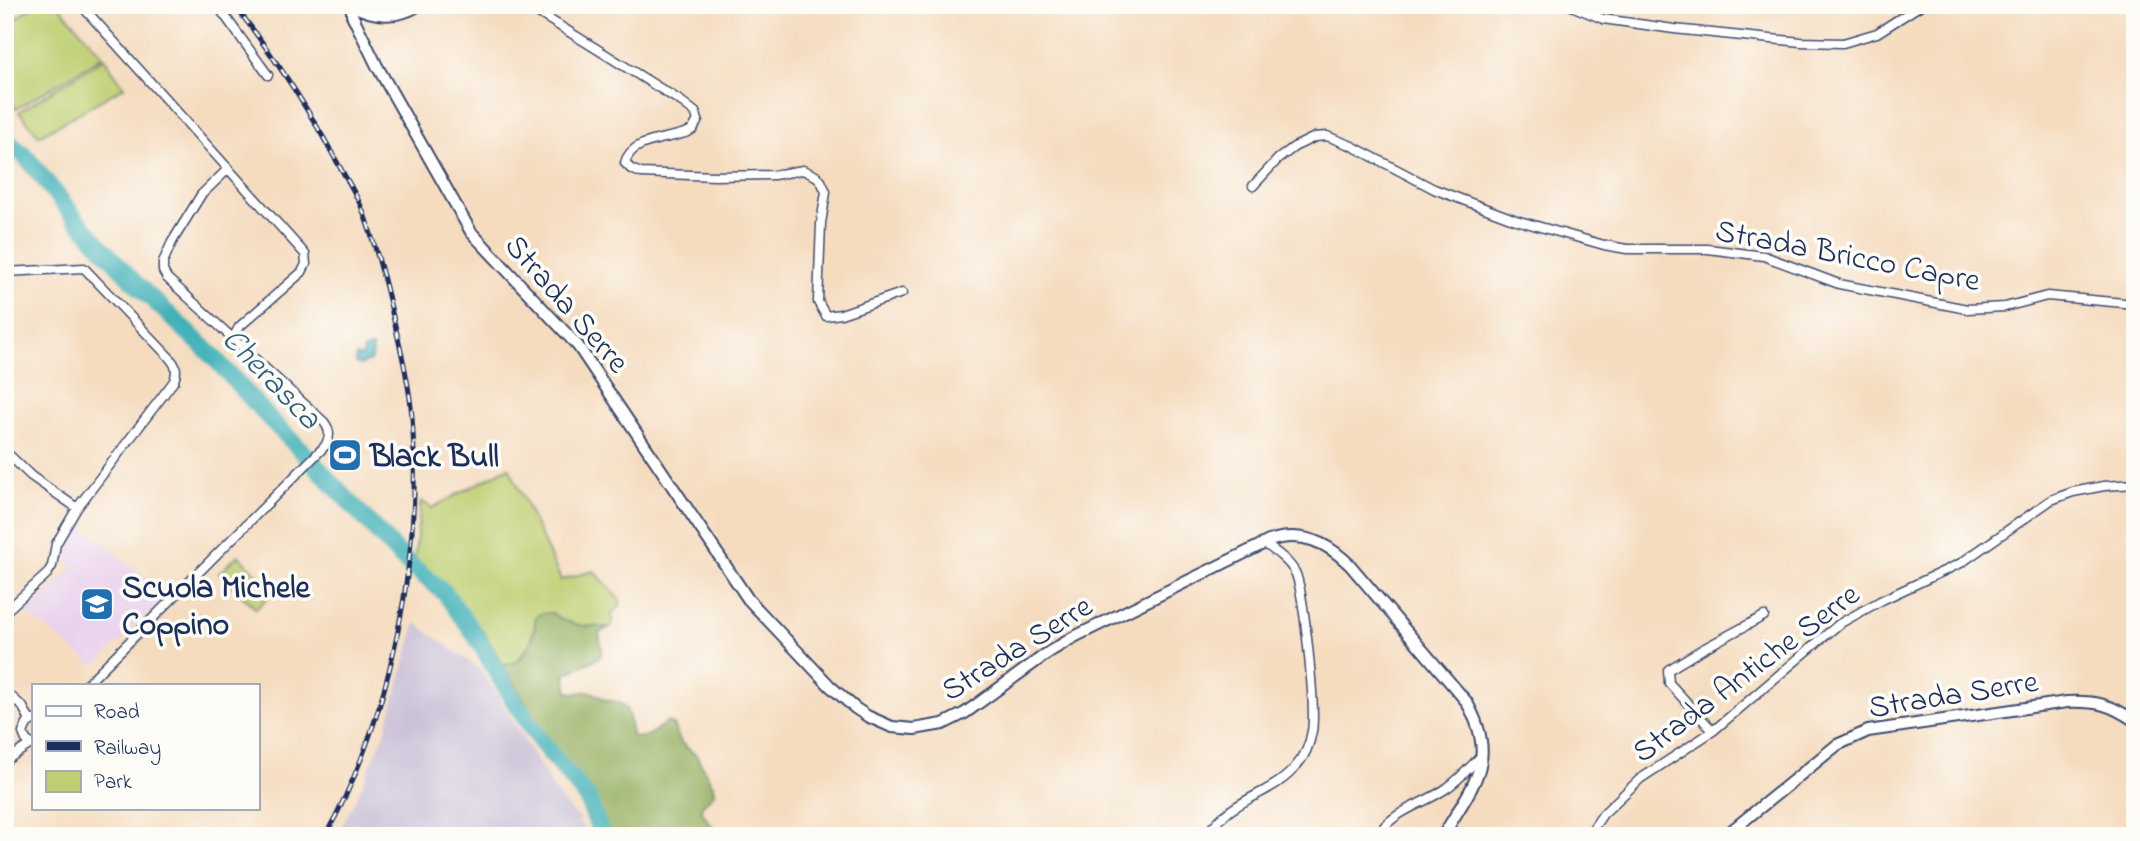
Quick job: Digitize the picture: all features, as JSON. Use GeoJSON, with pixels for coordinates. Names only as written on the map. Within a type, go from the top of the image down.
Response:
{"type":"FeatureCollection","features":[{"type":"Feature","properties":{"kind":"main road"},"geometry":{"type":"LineString","coordinates":[[352,5],[368,13],[380,15],[410,12],[419,5]]}},
{"type":"Feature","properties":{"kind":"main road","name":"Strada Serre"},"geometry":{"type":"LineString","coordinates":[[352,5],[352,15],[377,66],[471,232],[578,346],[748,599],[830,687],[867,716],[892,727],[914,729],[953,720],[1074,637],[1264,543],[1285,536],[1303,537],[1324,544],[1343,558],[1466,701],[1478,722],[1483,754]]}},
{"type":"Feature","properties":{"kind":"main road","name":"Strada Serre"},"geometry":{"type":"LineString","coordinates":[[1726,836],[1837,746],[1868,731],[2067,702],[2091,701],[2117,709],[2135,721]]}},
{"type":"Feature","properties":{"kind":"main road"},"geometry":{"type":"LineString","coordinates":[[1443,836],[1477,776],[1483,754]]}},
{"type":"Feature","properties":{"kind":"street"},"geometry":{"type":"LineString","coordinates":[[81,5],[303,250],[307,259],[302,272],[239,327],[232,340]]}},
{"type":"Feature","properties":{"kind":"street"},"geometry":{"type":"LineString","coordinates":[[217,5],[268,75]]}},
{"type":"Feature","properties":{"kind":"street"},"geometry":{"type":"LineString","coordinates":[[526,5],[695,112],[698,120],[688,132],[632,149],[625,163],[631,169],[641,173],[715,176],[803,170],[810,172],[821,181],[826,192],[821,223],[818,302],[826,316],[841,314],[902,293]]}},
{"type":"Feature","properties":{"kind":"street"},"geometry":{"type":"LineString","coordinates":[[1569,5],[1603,19],[1674,29],[1801,42],[1843,43],[1877,33],[1921,5]]}},
{"type":"Feature","properties":{"kind":"street","name":"Strada Bricco Capre"},"geometry":{"type":"LineString","coordinates":[[1253,186],[1278,159],[1294,148],[1315,137],[1326,136],[1352,146],[1434,189],[1516,219],[1604,245],[1628,249],[1708,249],[1764,256],[1839,284],[1967,309],[2006,307],[2047,296],[2135,304]]}},
{"type":"Feature","properties":{"kind":"street"},"geometry":{"type":"LineString","coordinates":[[87,684],[329,440],[330,433],[324,422],[232,340],[167,278],[163,271],[163,262],[172,242],[201,195],[228,169]]}},
{"type":"Feature","properties":{"kind":"street"},"geometry":{"type":"LineString","coordinates":[[5,272],[84,268],[168,356],[176,365],[177,371],[174,381],[77,508],[56,544],[52,566],[47,574],[5,612]]}},
{"type":"Feature","properties":{"kind":"street"},"geometry":{"type":"LineString","coordinates":[[5,451],[31,476],[77,508]]}},
{"type":"Feature","properties":{"kind":"street","name":"Strada Antiche Serre"},"geometry":{"type":"LineString","coordinates":[[1588,836],[1603,814],[1640,779],[1713,731],[1839,624],[1882,600],[1961,563],[2051,500],[2073,492],[2104,486],[2135,484]]}},
{"type":"Feature","properties":{"kind":"street"},"geometry":{"type":"LineString","coordinates":[[1205,836],[1233,808],[1288,775],[1304,756],[1312,731],[1312,701],[1297,578],[1289,564],[1264,543]]}},
{"type":"Feature","properties":{"kind":"street"},"geometry":{"type":"LineString","coordinates":[[1713,731],[1669,683],[1668,670],[1764,616]]}},
{"type":"Feature","properties":{"kind":"street"},"geometry":{"type":"LineString","coordinates":[[5,691],[23,706],[30,719],[24,728],[23,736],[5,760]]}},
{"type":"Feature","properties":{"kind":"street"},"geometry":{"type":"LineString","coordinates":[[5,760],[32,744],[23,736]]}},
{"type":"Feature","properties":{"kind":"street"},"geometry":{"type":"LineString","coordinates":[[1376,836],[1395,816],[1458,780],[1483,754]]}},
{"type":"Feature","properties":{"kind":"shaded area","name":"Scuola Michele Coppino"},"geometry":{"type":"Polygon","coordinates":[[[80,525],[167,595],[94,666],[26,613],[73,567],[62,555],[80,525]]]}},
{"type":"Feature","properties":{"kind":"shaded area"},"geometry":{"type":"Polygon","coordinates":[[[416,623],[482,671],[556,792],[570,811],[581,818],[578,822],[584,827],[587,836],[337,836],[385,732],[416,623]]]}},
{"type":"Feature","properties":{"kind":"green space"},"geometry":{"type":"Polygon","coordinates":[[[33,5],[58,5],[103,56],[16,109],[5,97],[5,28],[33,5]]]}},
{"type":"Feature","properties":{"kind":"green space"},"geometry":{"type":"Polygon","coordinates":[[[104,58],[124,87],[39,136],[19,112],[104,58]]]}},
{"type":"Feature","properties":{"kind":"green space"},"geometry":{"type":"Polygon","coordinates":[[[509,467],[561,580],[594,571],[620,600],[620,606],[611,615],[613,622],[610,627],[572,624],[552,613],[535,624],[531,642],[516,662],[503,665],[484,632],[416,561],[415,554],[421,501],[432,508],[509,467]]]}},
{"type":"Feature","properties":{"kind":"green space"},"geometry":{"type":"Polygon","coordinates":[[[238,555],[274,591],[256,609],[219,573],[238,555]]]}},
{"type":"Feature","properties":{"kind":"green space"},"geometry":{"type":"Polygon","coordinates":[[[552,613],[572,624],[610,627],[599,633],[602,651],[600,657],[565,674],[568,692],[590,692],[622,704],[628,712],[633,737],[647,735],[667,722],[673,725],[681,743],[696,755],[713,786],[714,793],[701,807],[702,812],[723,836],[605,836],[594,804],[585,788],[555,753],[503,665],[521,659],[533,636],[535,618],[540,614],[552,613]]]}},
{"type":"Feature","properties":{"kind":"water"},"geometry":{"type":"Polygon","coordinates":[[[372,347],[370,361],[361,365],[355,363],[356,356],[362,357],[364,349],[372,347]]]}},
{"type":"Feature","properties":{"kind":"waterway","name":"Cherasca"},"geometry":{"type":"LineString","coordinates":[[5,139],[26,157],[76,219],[132,280],[210,353],[402,558],[445,593],[477,638],[541,742],[587,797],[602,836]]}},
{"type":"Feature","properties":{"kind":"railway"},"geometry":{"type":"LineString","coordinates":[[234,5],[301,100],[361,206],[385,282],[411,403],[414,469],[412,522],[398,632],[368,739],[325,836]]}},
{"type":"Feature","properties":{"kind":"place","name":"Black Bull"},"geometry":{"type":"Point","coordinates":[345,455]}},
{"type":"Feature","properties":{"kind":"place","name":"Scuola Michele Coppino"},"geometry":{"type":"Point","coordinates":[97,604]}}]}
